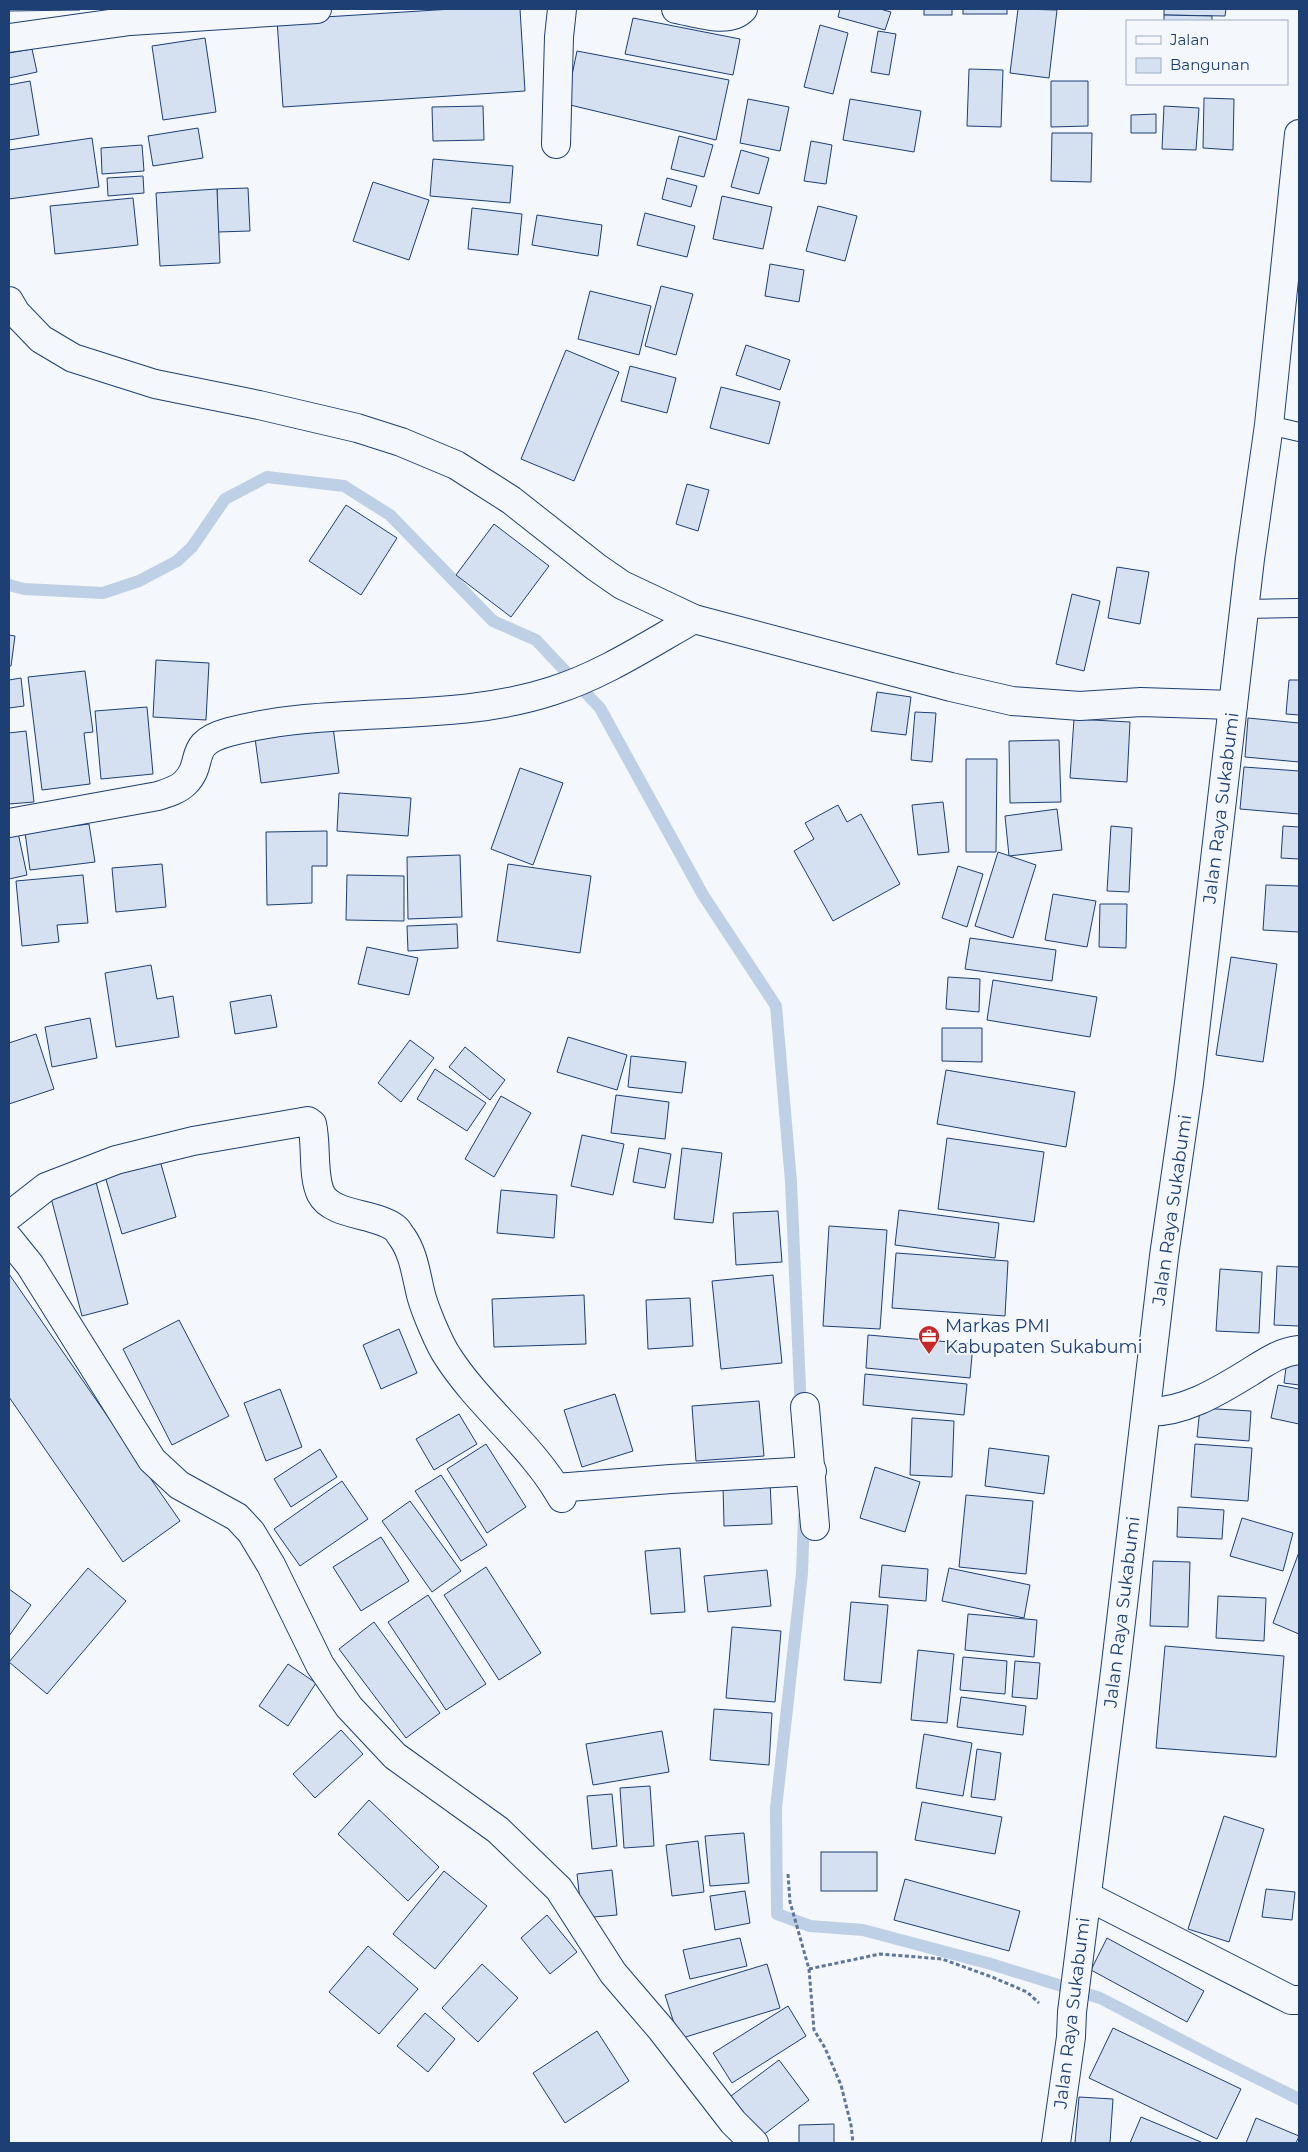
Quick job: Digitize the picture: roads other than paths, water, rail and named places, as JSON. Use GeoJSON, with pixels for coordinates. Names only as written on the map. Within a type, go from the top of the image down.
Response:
{"type":"FeatureCollection","features":[{"type":"Feature","properties":{"kind":"main road"},"geometry":{"type":"LineString","coordinates":[[9,38],[130,21],[316,9]]}},
{"type":"Feature","properties":{"kind":"main road"},"geometry":{"type":"LineString","coordinates":[[556,144],[559,37],[562,9]]}},
{"type":"Feature","properties":{"kind":"main road"},"geometry":{"type":"LineString","coordinates":[[676,9],[708,15],[728,16],[743,9]]}},
{"type":"Feature","properties":{"kind":"main road","name":"Jalan Raya Sukabumi"},"geometry":{"type":"LineString","coordinates":[[1056,2143],[1072,2025],[1164,1256],[1189,1083],[1244,609],[1269,425],[1296,192],[1299,134]]}},
{"type":"Feature","properties":{"kind":"main road"},"geometry":{"type":"LineString","coordinates":[[9,301],[16,313],[41,339],[74,358],[155,384],[259,405],[357,428],[401,442],[456,465],[511,500],[596,567],[622,585],[694,619],[950,687],[1012,701],[1080,706],[1141,702],[1233,705]]}},
{"type":"Feature","properties":{"kind":"main road"},"geometry":{"type":"LineString","coordinates":[[9,823],[158,796],[170,792],[185,783],[192,774],[199,752],[204,744],[213,738],[236,731],[316,719],[457,709],[492,704],[552,691],[591,677],[694,619]]}},
{"type":"Feature","properties":{"kind":"main road"},"geometry":{"type":"LineString","coordinates":[[9,1216],[46,1187],[116,1160],[164,1147],[308,1121],[312,1124],[315,1136],[317,1185],[322,1196],[329,1204],[375,1218],[396,1228],[405,1241],[414,1264],[421,1297],[448,1356],[544,1470],[559,1493],[671,1479],[812,1471]]}},
{"type":"Feature","properties":{"kind":"main road"},"geometry":{"type":"LineString","coordinates":[[9,1239],[30,1265],[152,1460],[179,1485],[236,1517],[251,1532],[271,1565],[320,1665],[350,1707],[395,1756],[498,1830],[559,1889],[613,1973],[661,2029],[733,2122],[754,2143]]}},
{"type":"Feature","properties":{"kind":"main road"},"geometry":{"type":"LineString","coordinates":[[1146,1412],[1162,1413],[1179,1408],[1223,1388],[1278,1355],[1299,1350]]}},
{"type":"Feature","properties":{"kind":"main road"},"geometry":{"type":"LineString","coordinates":[[805,1407],[816,1526]]}},
{"type":"Feature","properties":{"kind":"main road"},"geometry":{"type":"LineString","coordinates":[[1087,1896],[1291,2000],[1299,2000]]}},
{"type":"Feature","properties":{"kind":"lane"},"geometry":{"type":"LineString","coordinates":[[1269,425],[1299,432]]}},
{"type":"Feature","properties":{"kind":"lane"},"geometry":{"type":"LineString","coordinates":[[1244,609],[1299,608]]}},
{"type":"Feature","properties":{"kind":"waterway"},"geometry":{"type":"LineString","coordinates":[[9,585],[24,589],[103,593],[139,581],[177,561],[192,547],[225,499],[267,477],[344,486],[390,515],[493,621],[536,640],[600,708],[703,895],[776,1006],[791,1182],[801,1411]]}},
{"type":"Feature","properties":{"kind":"waterway"},"geometry":{"type":"LineString","coordinates":[[804,1516],[802,1573],[776,1808],[777,1914],[810,1926],[863,1930],[991,1964],[1100,1998],[1299,2099]]}},
{"type":"Feature","properties":{"kind":"place","name":"Markas PMI Kabupaten Sukabumi"},"geometry":{"type":"Point","coordinates":[929,1355]}}]}
